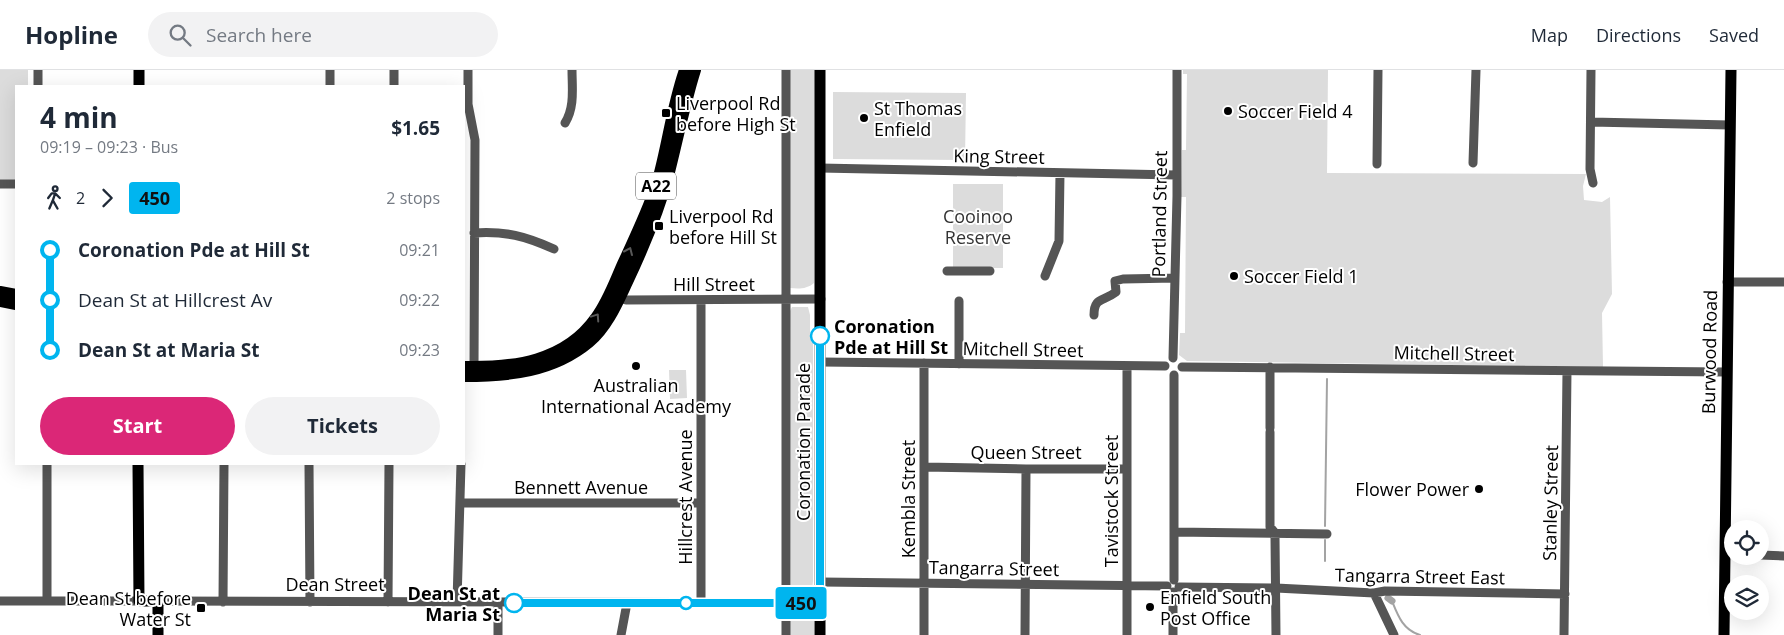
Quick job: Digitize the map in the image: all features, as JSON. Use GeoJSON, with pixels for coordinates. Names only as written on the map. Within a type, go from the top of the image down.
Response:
{"type":"FeatureCollection","features":[{"type":"Feature","properties":{"kind":"highway","name":"A22"},"geometry":{"type":"LineString","coordinates":[[465,376],[510,375],[540,369],[559,361],[584,346],[594,338],[606,323],[657,183],[685,70]]}},
{"type":"Feature","properties":{"kind":"highway","name":"A22"},"geometry":{"type":"LineString","coordinates":[[469,367],[524,363],[555,353],[579,337],[614,297],[657,214],[682,114],[696,70]]}},
{"type":"Feature","properties":{"kind":"highway"},"geometry":{"type":"LineString","coordinates":[[0,292],[15,295]]}},
{"type":"Feature","properties":{"kind":"highway"},"geometry":{"type":"LineString","coordinates":[[0,301],[15,304]]}},
{"type":"Feature","properties":{"kind":"main road"},"geometry":{"type":"LineString","coordinates":[[139,70],[139,85]]}},
{"type":"Feature","properties":{"kind":"main road","name":"Coronation Parade"},"geometry":{"type":"LineString","coordinates":[[820,70],[820,635]]}},
{"type":"Feature","properties":{"kind":"main road","name":"Burwood Road"},"geometry":{"type":"LineString","coordinates":[[1728,520],[1726,372],[1730,70]]}},
{"type":"Feature","properties":{"kind":"main road"},"geometry":{"type":"LineString","coordinates":[[138,465],[139,602]]}},
{"type":"Feature","properties":{"kind":"main road","name":"Burwood Road"},"geometry":{"type":"LineString","coordinates":[[1724,635],[1728,565]]}},
{"type":"Feature","properties":{"kind":"main road","name":"Dean Street"},"geometry":{"type":"LineString","coordinates":[[139,602],[158,602]]}},
{"type":"Feature","properties":{"kind":"main road"},"geometry":{"type":"LineString","coordinates":[[158,602],[158,635]]}},
{"type":"Feature","properties":{"kind":"street"},"geometry":{"type":"LineString","coordinates":[[38,70],[38,85]]}},
{"type":"Feature","properties":{"kind":"street"},"geometry":{"type":"LineString","coordinates":[[330,70],[330,85]]}},
{"type":"Feature","properties":{"kind":"street"},"geometry":{"type":"LineString","coordinates":[[394,70],[394,85]]}},
{"type":"Feature","properties":{"kind":"street"},"geometry":{"type":"LineString","coordinates":[[468,70],[468,104],[475,140],[469,367]]}},
{"type":"Feature","properties":{"kind":"street"},"geometry":{"type":"LineString","coordinates":[[565,123],[572,107],[572,70]]}},
{"type":"Feature","properties":{"kind":"street","name":"Coronation Parade"},"geometry":{"type":"LineString","coordinates":[[786,70],[786,635]]}},
{"type":"Feature","properties":{"kind":"street","name":"Portland Street"},"geometry":{"type":"LineString","coordinates":[[1172,358],[1175,278],[1177,70]]}},
{"type":"Feature","properties":{"kind":"street"},"geometry":{"type":"LineString","coordinates":[[1377,164],[1378,70]]}},
{"type":"Feature","properties":{"kind":"street"},"geometry":{"type":"LineString","coordinates":[[1473,163],[1476,70]]}},
{"type":"Feature","properties":{"kind":"street"},"geometry":{"type":"LineString","coordinates":[[1591,70],[1590,169],[1593,183]]}},
{"type":"Feature","properties":{"kind":"street"},"geometry":{"type":"LineString","coordinates":[[1591,122],[1730,125]]}},
{"type":"Feature","properties":{"kind":"street","name":"King Street"},"geometry":{"type":"LineString","coordinates":[[820,168],[1176,175]]}},
{"type":"Feature","properties":{"kind":"street"},"geometry":{"type":"LineString","coordinates":[[1045,276],[1059,241],[1060,173]]}},
{"type":"Feature","properties":{"kind":"street"},"geometry":{"type":"LineString","coordinates":[[0,184],[15,184]]}},
{"type":"Feature","properties":{"kind":"street"},"geometry":{"type":"LineString","coordinates":[[474,233],[504,233],[523,236],[554,249]]}},
{"type":"Feature","properties":{"kind":"street"},"geometry":{"type":"LineString","coordinates":[[947,271],[990,271]]}},
{"type":"Feature","properties":{"kind":"street"},"geometry":{"type":"LineString","coordinates":[[1094,315],[1094,306],[1097,302],[1107,299],[1116,292],[1115,281],[1123,279],[1175,278]]}},
{"type":"Feature","properties":{"kind":"street"},"geometry":{"type":"LineString","coordinates":[[1727,282],[1784,282]]}},
{"type":"Feature","properties":{"kind":"street","name":"Hill Street"},"geometry":{"type":"LineString","coordinates":[[614,297],[626,300],[821,300]]}},
{"type":"Feature","properties":{"kind":"street","name":"Hillcrest Avenue"},"geometry":{"type":"LineString","coordinates":[[701,300],[701,603]]}},
{"type":"Feature","properties":{"kind":"street"},"geometry":{"type":"LineString","coordinates":[[959,301],[959,364]]}},
{"type":"Feature","properties":{"kind":"street"},"geometry":{"type":"LineString","coordinates":[[1172,358],[1179,360],[1182,367],[1179,373],[1174,374],[1168,373],[1165,366],[1166,362],[1172,358]]}},
{"type":"Feature","properties":{"kind":"street","name":"Mitchell Street"},"geometry":{"type":"LineString","coordinates":[[820,362],[1165,366]]}},
{"type":"Feature","properties":{"kind":"street","name":"Kembla Street"},"geometry":{"type":"LineString","coordinates":[[924,363],[924,635]]}},
{"type":"Feature","properties":{"kind":"street","name":"Tavistock Street"},"geometry":{"type":"LineString","coordinates":[[1127,366],[1127,635]]}},
{"type":"Feature","properties":{"kind":"street","name":"Mitchell Street"},"geometry":{"type":"LineString","coordinates":[[1182,367],[1726,372]]}},
{"type":"Feature","properties":{"kind":"street"},"geometry":{"type":"LineString","coordinates":[[1270,367],[1270,527],[1275,533],[1276,635]]}},
{"type":"Feature","properties":{"kind":"street","name":"Stanley Street"},"geometry":{"type":"LineString","coordinates":[[1564,635],[1567,371]]}},
{"type":"Feature","properties":{"kind":"street"},"geometry":{"type":"LineString","coordinates":[[1173,635],[1174,374]]}},
{"type":"Feature","properties":{"kind":"street"},"geometry":{"type":"LineString","coordinates":[[47,465],[47,601]]}},
{"type":"Feature","properties":{"kind":"street"},"geometry":{"type":"LineString","coordinates":[[223,602],[224,465]]}},
{"type":"Feature","properties":{"kind":"street"},"geometry":{"type":"LineString","coordinates":[[310,465],[310,602]]}},
{"type":"Feature","properties":{"kind":"street"},"geometry":{"type":"LineString","coordinates":[[388,602],[389,465]]}},
{"type":"Feature","properties":{"kind":"street"},"geometry":{"type":"LineString","coordinates":[[456,602],[461,465]]}},
{"type":"Feature","properties":{"kind":"street","name":"Queen Street"},"geometry":{"type":"LineString","coordinates":[[925,467],[1026,470],[1127,469]]}},
{"type":"Feature","properties":{"kind":"street"},"geometry":{"type":"LineString","coordinates":[[1025,635],[1026,470]]}},
{"type":"Feature","properties":{"kind":"street","name":"Bennett Avenue"},"geometry":{"type":"LineString","coordinates":[[460,502],[701,503]]}},
{"type":"Feature","properties":{"kind":"street"},"geometry":{"type":"LineString","coordinates":[[1174,532],[1327,534]]}},
{"type":"Feature","properties":{"kind":"street"},"geometry":{"type":"LineString","coordinates":[[1769,555],[1784,556]]}},
{"type":"Feature","properties":{"kind":"street","name":"Tangarra Street"},"geometry":{"type":"LineString","coordinates":[[821,582],[1276,588]]}},
{"type":"Feature","properties":{"kind":"street","name":"Tangarra Street East"},"geometry":{"type":"LineString","coordinates":[[1276,588],[1374,593],[1385,591],[1565,594]]}},
{"type":"Feature","properties":{"kind":"street"},"geometry":{"type":"LineString","coordinates":[[1374,593],[1394,635]]}},
{"type":"Feature","properties":{"kind":"street","name":"Dean Street"},"geometry":{"type":"LineString","coordinates":[[0,601],[139,602]]}},
{"type":"Feature","properties":{"kind":"street","name":"Dean Street"},"geometry":{"type":"LineString","coordinates":[[158,602],[820,603]]}},
{"type":"Feature","properties":{"kind":"street"},"geometry":{"type":"LineString","coordinates":[[498,602],[498,635]]}},
{"type":"Feature","properties":{"kind":"street"},"geometry":{"type":"LineString","coordinates":[[622,635],[627,603]]}},
{"type":"Feature","properties":{"kind":"green space"},"geometry":{"type":"Polygon","coordinates":[[[0,70],[28,70],[28,85],[15,85],[15,180],[0,180],[0,70]]]}},
{"type":"Feature","properties":{"kind":"green space"},"geometry":{"type":"Polygon","coordinates":[[[789,70],[815,70],[814,283],[800,288],[790,288],[789,70]]]}},
{"type":"Feature","properties":{"kind":"green space"},"geometry":{"type":"Polygon","coordinates":[[[1183,70],[1328,70],[1327,173],[1586,174],[1583,186],[1584,200],[1602,202],[1610,197],[1612,294],[1602,313],[1603,367],[1187,361],[1179,355],[1180,333],[1185,333],[1186,197],[1181,197],[1182,150],[1186,150],[1187,74],[1183,74],[1183,70]]]}},
{"type":"Feature","properties":{"kind":"green space"},"geometry":{"type":"Polygon","coordinates":[[[833,92],[966,93],[965,160],[833,159],[833,92]]]}},
{"type":"Feature","properties":{"kind":"green space","name":"Cooinoo Reserve"},"geometry":{"type":"Polygon","coordinates":[[[953,184],[1003,184],[1003,268],[953,268],[953,184]]]}},
{"type":"Feature","properties":{"kind":"green space"},"geometry":{"type":"Polygon","coordinates":[[[792,307],[808,307],[810,339],[813,343],[813,581],[810,592],[795,592],[791,587],[790,311],[792,307]]]}},
{"type":"Feature","properties":{"kind":"green space"},"geometry":{"type":"Polygon","coordinates":[[[669,370],[686,370],[687,398],[670,399],[669,370]]]}},
{"type":"Feature","properties":{"kind":"green space"},"geometry":{"type":"Polygon","coordinates":[[[793,610],[809,610],[814,614],[814,635],[789,635],[789,612],[793,610]]]}},
{"type":"Feature","properties":{"kind":"waterway"},"geometry":{"type":"LineString","coordinates":[[1325,526],[1327,379]]}},
{"type":"Feature","properties":{"kind":"waterway"},"geometry":{"type":"LineString","coordinates":[[1325,540],[1325,561]]}},
{"type":"Feature","properties":{"kind":"waterway"},"geometry":{"type":"LineString","coordinates":[[1388,598],[1392,601]]}},
{"type":"Feature","properties":{"kind":"waterway"},"geometry":{"type":"LineString","coordinates":[[1392,601],[1405,626],[1420,635]]}},
{"type":"Feature","properties":{"kind":"bus line","name":"450"},"geometry":{"type":"LineString","coordinates":[[514,603],[820,603],[820,336]]}},
{"type":"Feature","properties":{"kind":"place","name":"Soccer Field 4"},"geometry":{"type":"Point","coordinates":[1228,111]}},
{"type":"Feature","properties":{"kind":"place","name":"Liverpool Rd before High St"},"geometry":{"type":"Point","coordinates":[666,113]}},
{"type":"Feature","properties":{"kind":"place","name":"St Thomas Enfield"},"geometry":{"type":"Point","coordinates":[864,118]}},
{"type":"Feature","properties":{"kind":"place","name":"Liverpool Rd before Hill St"},"geometry":{"type":"Point","coordinates":[659,226]}},
{"type":"Feature","properties":{"kind":"place","name":"Soccer Field 1"},"geometry":{"type":"Point","coordinates":[1234,276]}},
{"type":"Feature","properties":{"kind":"place","name":"Coronation Pde at Hill St"},"geometry":{"type":"Point","coordinates":[820,336]}},
{"type":"Feature","properties":{"kind":"place","name":"Australian International Academy"},"geometry":{"type":"Point","coordinates":[636,366]}},
{"type":"Feature","properties":{"kind":"place","name":"Flower Power"},"geometry":{"type":"Point","coordinates":[1479,489]}},
{"type":"Feature","properties":{"kind":"place","name":"Dean St at Maria St"},"geometry":{"type":"Point","coordinates":[514,603]}},
{"type":"Feature","properties":{"kind":"place","name":"Enfield South Post Office"},"geometry":{"type":"Point","coordinates":[1150,607]}},
{"type":"Feature","properties":{"kind":"place","name":"Dean St before Water St"},"geometry":{"type":"Point","coordinates":[201,608]}}]}
